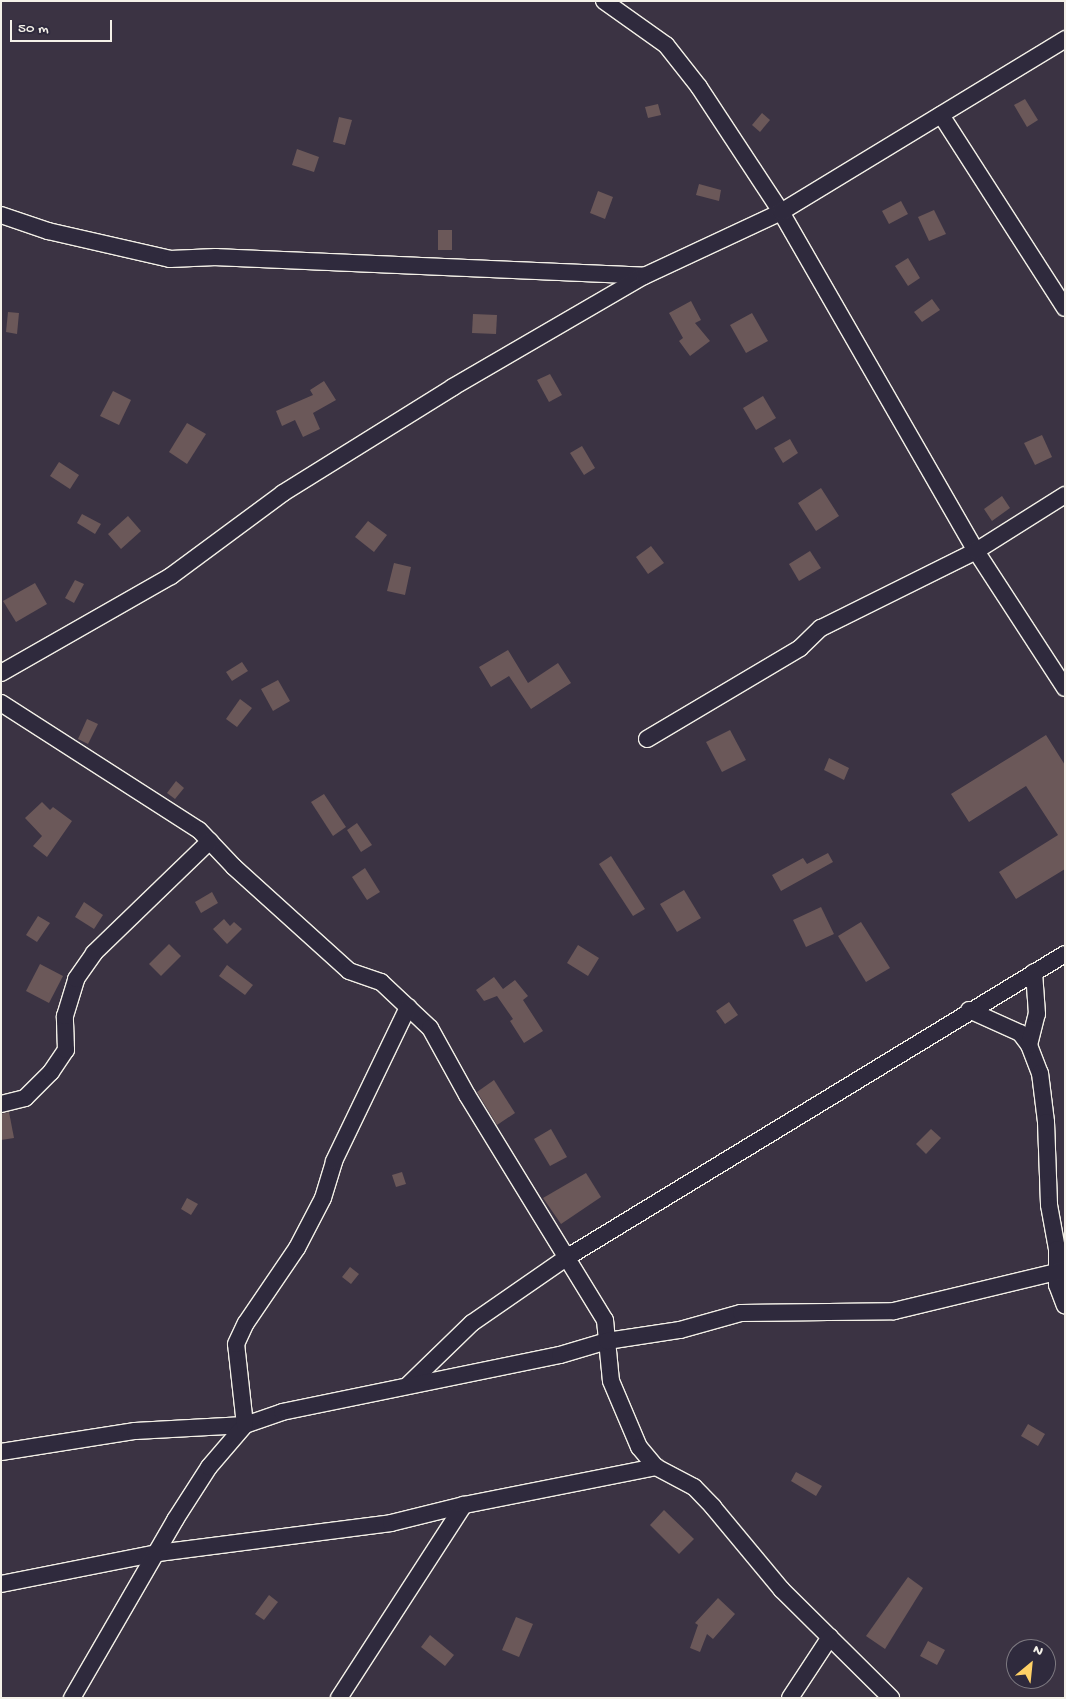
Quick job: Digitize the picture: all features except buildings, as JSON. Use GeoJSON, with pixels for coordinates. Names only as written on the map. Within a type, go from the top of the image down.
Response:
{"type":"FeatureCollection","features":[{"type":"Feature","properties":{"kind":"street"},"geometry":{"type":"LineString","coordinates":[[604,1],[666,45],[682,62],[781,212],[976,551],[1065,688]]}},
{"type":"Feature","properties":{"kind":"street"},"geometry":{"type":"LineString","coordinates":[[1,673],[171,576],[283,493],[453,387],[644,276],[781,212],[1065,39]]}},
{"type":"Feature","properties":{"kind":"street"},"geometry":{"type":"LineString","coordinates":[[941,115],[1065,308]]}},
{"type":"Feature","properties":{"kind":"street"},"geometry":{"type":"LineString","coordinates":[[1,215],[48,231],[170,259],[216,257],[644,276]]}},
{"type":"Feature","properties":{"kind":"street"},"geometry":{"type":"LineString","coordinates":[[647,738],[800,648],[821,628],[976,551],[1065,495]]}},
{"type":"Feature","properties":{"kind":"street"},"geometry":{"type":"LineString","coordinates":[[1,703],[191,825],[349,971],[381,982],[430,1028],[468,1095],[558,1239],[566,1258],[606,1320],[613,1386],[639,1447],[656,1467],[694,1487],[731,1527],[781,1589],[891,1698]]}},
{"type":"Feature","properties":{"kind":"street"},"geometry":{"type":"LineString","coordinates":[[1,1104],[26,1098],[51,1072],[66,1050],[65,1016],[76,978],[94,953],[210,841]]}},
{"type":"Feature","properties":{"kind":"street"},"geometry":{"type":"LineString","coordinates":[[408,1385],[472,1323],[566,1258],[969,1010],[1065,954]]}},
{"type":"Feature","properties":{"kind":"street"},"geometry":{"type":"LineString","coordinates":[[1029,1045],[1037,1014],[1034,972]]}},
{"type":"Feature","properties":{"kind":"street"},"geometry":{"type":"LineString","coordinates":[[72,1698],[209,1467],[245,1425],[236,1344],[246,1323],[297,1248],[322,1198],[334,1160],[408,1007]]}},
{"type":"Feature","properties":{"kind":"street"},"geometry":{"type":"LineString","coordinates":[[969,1010],[1012,1028],[1029,1045],[1043,1088],[1049,1205],[1060,1271],[1057,1285],[1065,1306]]}},
{"type":"Feature","properties":{"kind":"street"},"geometry":{"type":"LineString","coordinates":[[1,1452],[135,1431],[245,1425],[282,1412],[408,1385],[560,1356],[607,1341],[680,1330],[749,1312],[894,1311],[1060,1271]]}},
{"type":"Feature","properties":{"kind":"street"},"geometry":{"type":"LineString","coordinates":[[1,1584],[158,1553],[391,1523],[464,1505],[656,1467]]}},
{"type":"Feature","properties":{"kind":"street"},"geometry":{"type":"LineString","coordinates":[[339,1698],[464,1505]]}},
{"type":"Feature","properties":{"kind":"street"},"geometry":{"type":"LineString","coordinates":[[790,1698],[830,1637]]}}]}
